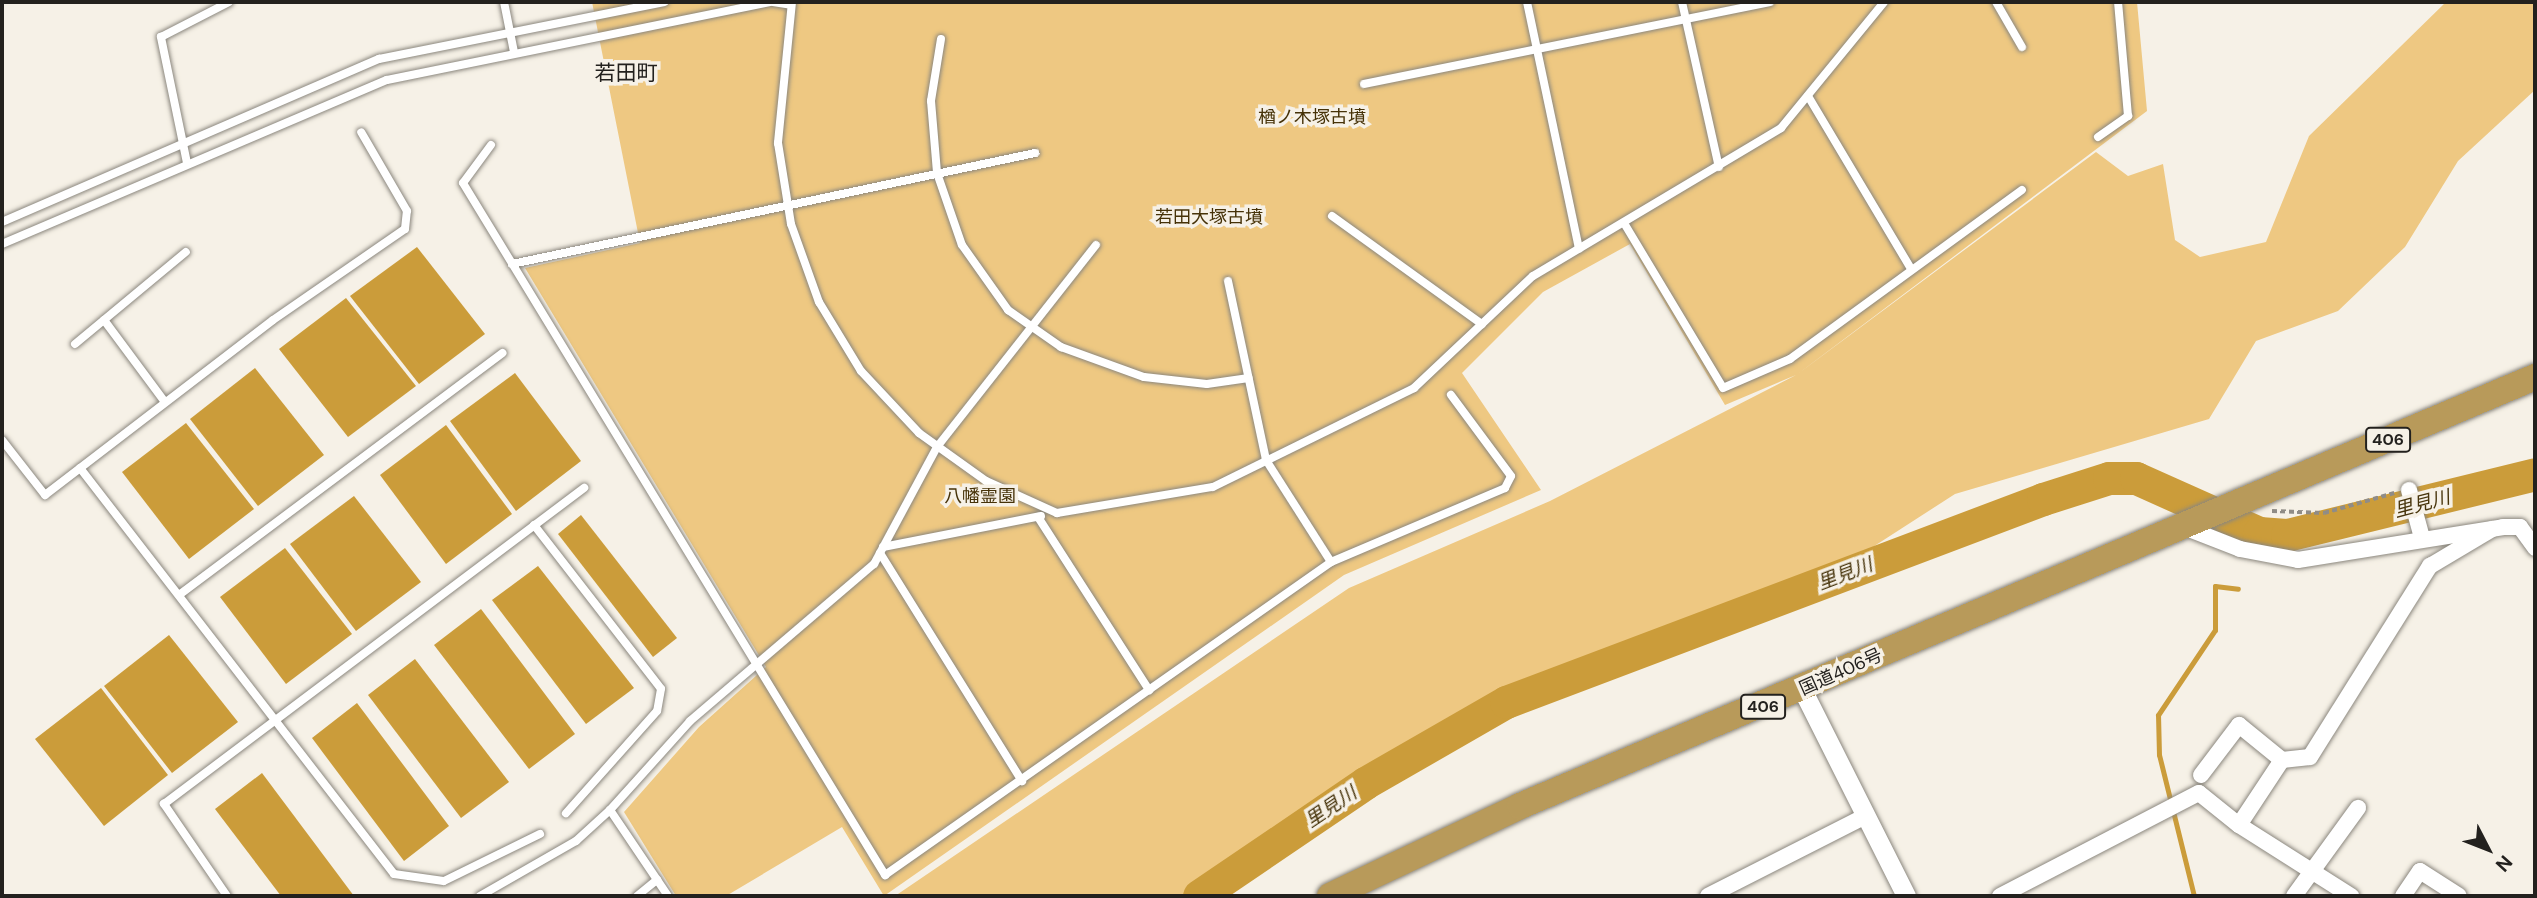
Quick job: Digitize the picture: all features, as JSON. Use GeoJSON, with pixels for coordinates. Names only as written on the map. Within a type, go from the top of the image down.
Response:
{"type":"FeatureCollection","features":[{"type":"Feature","properties":{"kind":"highway","name":"406"},"geometry":{"type":"LineString","coordinates":[[2247,500],[2535,377]]}},
{"type":"Feature","properties":{"kind":"highway","name":"国道406号"},"geometry":{"type":"LineString","coordinates":[[1329,896],[1391,862],[2247,500]]}},
{"type":"Feature","properties":{"kind":"street"},"geometry":{"type":"LineString","coordinates":[[2410,492],[2421,534]]}},
{"type":"Feature","properties":{"kind":"street"},"geometry":{"type":"LineString","coordinates":[[2191,524],[2240,549],[2298,560],[2421,534],[2520,527],[2535,548]]}},
{"type":"Feature","properties":{"kind":"street"},"geometry":{"type":"LineString","coordinates":[[2239,825],[2282,761],[2310,757],[2430,566],[2492,529]]}},
{"type":"Feature","properties":{"kind":"street"},"geometry":{"type":"LineString","coordinates":[[1802,689],[1906,896]]}},
{"type":"Feature","properties":{"kind":"street"},"geometry":{"type":"LineString","coordinates":[[2201,775],[2239,725],[2282,761]]}},
{"type":"Feature","properties":{"kind":"street"},"geometry":{"type":"LineString","coordinates":[[2000,896],[2199,793],[2239,825],[2351,896]]}},
{"type":"Feature","properties":{"kind":"street"},"geometry":{"type":"LineString","coordinates":[[2294,896],[2358,808]]}},
{"type":"Feature","properties":{"kind":"street"},"geometry":{"type":"LineString","coordinates":[[1708,896],[1866,816]]}},
{"type":"Feature","properties":{"kind":"street"},"geometry":{"type":"LineString","coordinates":[[2403,896],[2420,872],[2459,896]]}},
{"type":"Feature","properties":{"kind":"lane"},"geometry":{"type":"LineString","coordinates":[[187,163],[179,144],[161,37],[229,2]]}},
{"type":"Feature","properties":{"kind":"lane"},"geometry":{"type":"LineString","coordinates":[[504,2],[514,52]]}},
{"type":"Feature","properties":{"kind":"lane"},"geometry":{"type":"LineString","coordinates":[[2,222],[379,59],[664,2]]}},
{"type":"Feature","properties":{"kind":"lane"},"geometry":{"type":"LineString","coordinates":[[707,2],[708,14]]}},
{"type":"Feature","properties":{"kind":"lane"},"geometry":{"type":"LineString","coordinates":[[2,244],[387,80],[708,14],[772,2],[791,4],[778,101],[786,203],[806,273],[846,350],[899,414],[937,447],[986,481],[1058,513]]}},
{"type":"Feature","properties":{"kind":"lane"},"geometry":{"type":"LineString","coordinates":[[1527,2],[1579,249]]}},
{"type":"Feature","properties":{"kind":"lane"},"geometry":{"type":"LineString","coordinates":[[1682,2],[1719,167]]}},
{"type":"Feature","properties":{"kind":"lane"},"geometry":{"type":"LineString","coordinates":[[1364,84],[1770,2]]}},
{"type":"Feature","properties":{"kind":"lane"},"geometry":{"type":"LineString","coordinates":[[881,550],[1058,513],[1213,487],[1414,388],[1533,276],[1781,128],[1884,2]]}},
{"type":"Feature","properties":{"kind":"lane"},"geometry":{"type":"LineString","coordinates":[[1996,2],[2022,47]]}},
{"type":"Feature","properties":{"kind":"lane"},"geometry":{"type":"LineString","coordinates":[[2098,137],[2128,116],[2118,2]]}},
{"type":"Feature","properties":{"kind":"lane"},"geometry":{"type":"LineString","coordinates":[[941,39],[930,101],[937,173],[962,245],[991,290],[1031,328],[1079,355],[1144,377],[1207,384],[1249,378]]}},
{"type":"Feature","properties":{"kind":"lane"},"geometry":{"type":"LineString","coordinates":[[1808,96],[1911,269]]}},
{"type":"Feature","properties":{"kind":"lane"},"geometry":{"type":"LineString","coordinates":[[2,440],[46,495],[165,402],[405,229],[407,211],[361,132]]}},
{"type":"Feature","properties":{"kind":"lane"},"geometry":{"type":"LineString","coordinates":[[491,145],[463,183],[752,665],[885,875],[1331,562],[1510,484],[1511,475],[1451,395]]}},
{"type":"Feature","properties":{"kind":"lane"},"geometry":{"type":"LineString","coordinates":[[512,264],[786,203],[1035,153]]}},
{"type":"Feature","properties":{"kind":"lane"},"geometry":{"type":"LineString","coordinates":[[1624,223],[1723,388],[1790,359],[2022,190]]}},
{"type":"Feature","properties":{"kind":"lane"},"geometry":{"type":"LineString","coordinates":[[1332,216],[1482,324]]}},
{"type":"Feature","properties":{"kind":"lane"},"geometry":{"type":"LineString","coordinates":[[480,896],[576,841],[610,810],[690,721],[881,550],[937,447],[1096,245]]}},
{"type":"Feature","properties":{"kind":"lane"},"geometry":{"type":"LineString","coordinates":[[75,344],[186,251]]}},
{"type":"Feature","properties":{"kind":"lane"},"geometry":{"type":"LineString","coordinates":[[1228,281],[1266,460],[1331,562]]}},
{"type":"Feature","properties":{"kind":"lane"},"geometry":{"type":"LineString","coordinates":[[104,320],[165,402]]}},
{"type":"Feature","properties":{"kind":"lane"},"geometry":{"type":"LineString","coordinates":[[178,595],[502,353]]}},
{"type":"Feature","properties":{"kind":"lane"},"geometry":{"type":"LineString","coordinates":[[80,468],[394,874],[444,881],[540,834]]}},
{"type":"Feature","properties":{"kind":"lane"},"geometry":{"type":"LineString","coordinates":[[227,896],[164,804],[584,488]]}},
{"type":"Feature","properties":{"kind":"lane"},"geometry":{"type":"LineString","coordinates":[[1038,517],[1149,690]]}},
{"type":"Feature","properties":{"kind":"lane"},"geometry":{"type":"LineString","coordinates":[[534,525],[661,690],[657,711],[566,813]]}},
{"type":"Feature","properties":{"kind":"lane"},"geometry":{"type":"LineString","coordinates":[[881,550],[1022,780]]}},
{"type":"Feature","properties":{"kind":"lane"},"geometry":{"type":"LineString","coordinates":[[610,810],[668,896]]}},
{"type":"Feature","properties":{"kind":"lane"},"geometry":{"type":"LineString","coordinates":[[637,896],[657,880]]}},
{"type":"Feature","properties":{"kind":"path"},"geometry":{"type":"LineString","coordinates":[[2247,500],[2274,513],[2294,515],[2410,492]]}},
{"type":"Feature","properties":{"kind":"green space","name":"八幡霊園"},"geometry":{"type":"Polygon","coordinates":[[[592,2],[2137,2],[2147,111],[1799,373],[2096,152],[2128,176],[2163,164],[2175,240],[2200,257],[2266,242],[2309,136],[2446,2],[2535,2],[2535,90],[2458,161],[2405,247],[2338,311],[2256,341],[2209,419],[1955,494],[1848,563],[1701,612],[1512,693],[1341,791],[1270,847],[1180,896],[895,896],[1349,588],[1550,501],[1796,375],[1725,405],[1630,244],[1543,292],[1462,373],[1541,490],[1344,575],[884,896],[842,827],[726,896],[676,896],[624,812],[699,727],[766,667],[525,268],[640,243],[592,2]]]}},
{"type":"Feature","properties":{"kind":"shaded area"},"geometry":{"type":"Polygon","coordinates":[[[417,247],[485,334],[419,384],[350,296],[417,247]]]}},
{"type":"Feature","properties":{"kind":"shaded area"},"geometry":{"type":"Polygon","coordinates":[[[346,298],[416,386],[348,437],[279,349],[346,298]]]}},
{"type":"Feature","properties":{"kind":"shaded area"},"geometry":{"type":"Polygon","coordinates":[[[255,368],[324,455],[258,506],[190,419],[255,368]]]}},
{"type":"Feature","properties":{"kind":"shaded area"},"geometry":{"type":"Polygon","coordinates":[[[515,373],[581,461],[516,511],[450,421],[515,373]]]}},
{"type":"Feature","properties":{"kind":"shaded area"},"geometry":{"type":"Polygon","coordinates":[[[186,423],[254,509],[189,559],[122,472],[186,423]]]}},
{"type":"Feature","properties":{"kind":"shaded area"},"geometry":{"type":"Polygon","coordinates":[[[446,425],[512,514],[446,564],[380,475],[446,425]]]}},
{"type":"Feature","properties":{"kind":"shaded area"},"geometry":{"type":"Polygon","coordinates":[[[354,496],[421,582],[356,631],[290,544],[354,496]]]}},
{"type":"Feature","properties":{"kind":"shaded area"},"geometry":{"type":"Polygon","coordinates":[[[581,515],[677,638],[653,657],[558,534],[581,515]]]}},
{"type":"Feature","properties":{"kind":"shaded area"},"geometry":{"type":"Polygon","coordinates":[[[285,548],[352,634],[286,684],[220,597],[285,548]]]}},
{"type":"Feature","properties":{"kind":"shaded area"},"geometry":{"type":"Polygon","coordinates":[[[538,566],[634,688],[586,724],[492,600],[538,566]]]}},
{"type":"Feature","properties":{"kind":"shaded area"},"geometry":{"type":"Polygon","coordinates":[[[481,609],[575,734],[529,769],[434,645],[481,609]]]}},
{"type":"Feature","properties":{"kind":"shaded area"},"geometry":{"type":"Polygon","coordinates":[[[169,635],[238,722],[172,773],[104,686],[169,635]]]}},
{"type":"Feature","properties":{"kind":"shaded area"},"geometry":{"type":"Polygon","coordinates":[[[415,659],[509,782],[461,818],[368,695],[415,659]]]}},
{"type":"Feature","properties":{"kind":"shaded area"},"geometry":{"type":"Polygon","coordinates":[[[101,688],[168,775],[104,826],[35,739],[101,688]]]}},
{"type":"Feature","properties":{"kind":"shaded area"},"geometry":{"type":"Polygon","coordinates":[[[357,703],[449,826],[404,861],[312,738],[357,703]]]}},
{"type":"Feature","properties":{"kind":"shaded area"},"geometry":{"type":"Polygon","coordinates":[[[262,773],[354,896],[281,896],[215,809],[262,773]]]}},
{"type":"Feature","properties":{"kind":"waterway","name":"里見川"},"geometry":{"type":"LineString","coordinates":[[1199,896],[1365,783],[1506,702],[2043,499],[2109,478],[2136,478],[2259,533],[2287,535],[2535,474]]}},
{"type":"Feature","properties":{"kind":"waterway"},"geometry":{"type":"LineString","coordinates":[[2194,896],[2159,755],[2158,715],[2215,630],[2215,586],[2238,589]]}},
{"type":"Feature","properties":{"kind":"district","name":"若田町"},"geometry":{"type":"Point","coordinates":[626,73]}},
{"type":"Feature","properties":{"kind":"park label","name":"楢ノ木塚古墳"},"geometry":{"type":"Point","coordinates":[1312,117]}},
{"type":"Feature","properties":{"kind":"park label","name":"若田大塚古墳"},"geometry":{"type":"Point","coordinates":[1209,217]}}]}
